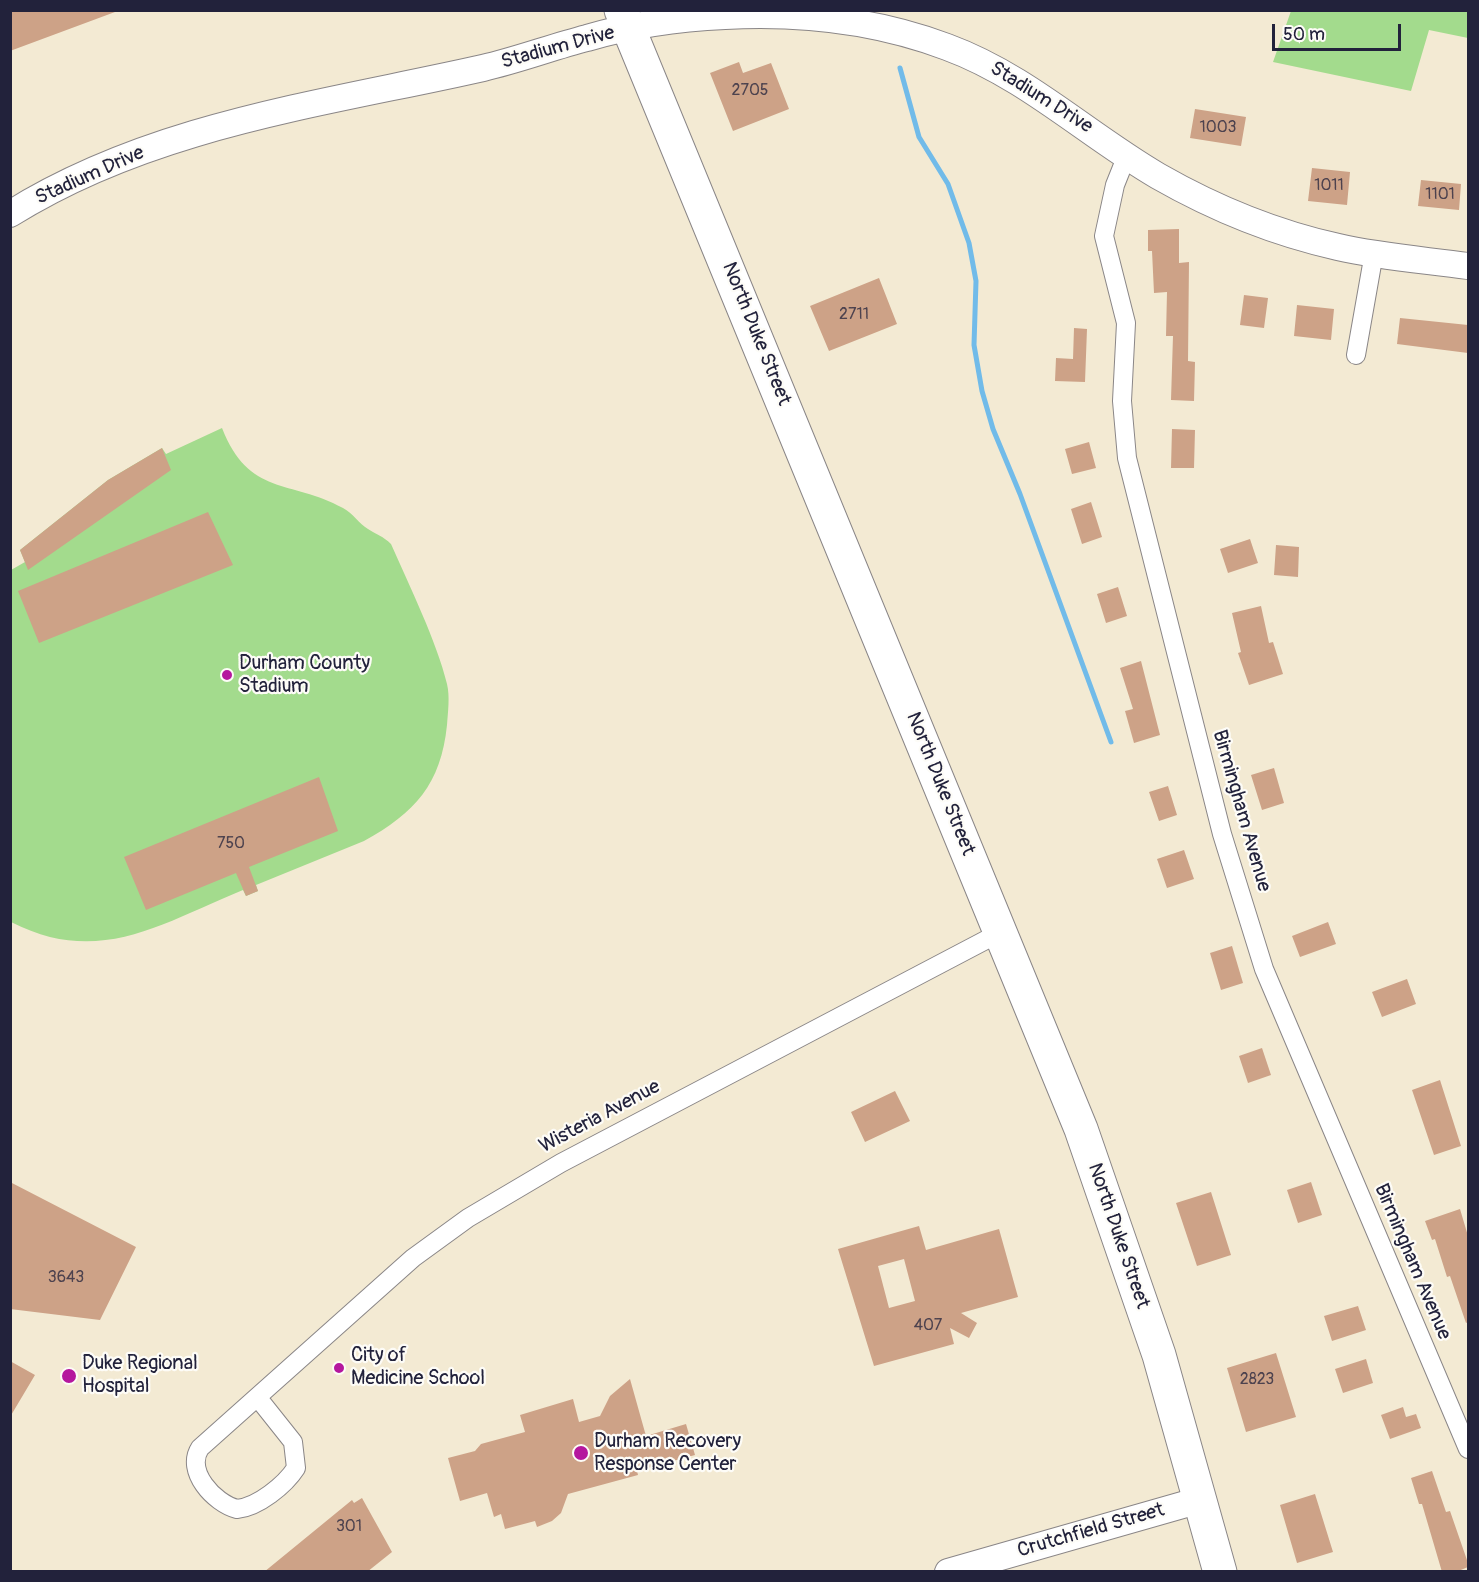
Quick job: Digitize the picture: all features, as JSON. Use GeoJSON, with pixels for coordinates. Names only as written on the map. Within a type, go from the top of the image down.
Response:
{"type":"FeatureCollection","features":[{"type":"Feature","properties":{"kind":"highway","name":"North Duke Street"},"geometry":{"type":"LineString","coordinates":[[625,20],[1081,1129],[1119,1233],[1159,1355],[1220,1572]]}},
{"type":"Feature","properties":{"kind":"street","name":"Stadium Drive"},"geometry":{"type":"LineString","coordinates":[[10,214],[60,188],[161,144],[286,111],[488,67],[592,36],[625,20],[780,15],[829,18],[892,30],[947,47],[1026,85],[1127,155],[1187,192],[1248,219],[1337,247],[1468,266]]}},
{"type":"Feature","properties":{"kind":"street","name":"Birmingham Avenue"},"geometry":{"type":"LineString","coordinates":[[1127,155],[1115,185],[1104,236],[1126,323],[1122,401],[1127,458],[1222,834],[1279,1010],[1468,1449]]}},
{"type":"Feature","properties":{"kind":"street"},"geometry":{"type":"LineString","coordinates":[[1356,355],[1374,253]]}},
{"type":"Feature","properties":{"kind":"street","name":"Wisteria Avenue"},"geometry":{"type":"LineString","coordinates":[[258,1398],[293,1442],[296,1468],[279,1486],[256,1502],[237,1509],[226,1505],[209,1490],[197,1469],[196,1457],[205,1442],[258,1398],[413,1258],[512,1190],[1001,932]]}},
{"type":"Feature","properties":{"kind":"street","name":"Crutchfield Street"},"geometry":{"type":"LineString","coordinates":[[948,1572],[1200,1500]]}},
{"type":"Feature","properties":{"kind":"green space"},"geometry":{"type":"Polygon","coordinates":[[[1291,11],[1468,11],[1468,38],[1429,30],[1411,91],[1273,62],[1291,11]]]}},
{"type":"Feature","properties":{"kind":"green space","name":"Durham County Stadium"},"geometry":{"type":"Polygon","coordinates":[[[222,428],[233,450],[245,466],[258,476],[343,508],[365,527],[391,544],[430,632],[447,684],[449,699],[447,725],[439,764],[422,795],[398,819],[364,841],[256,885],[258,891],[246,896],[243,890],[184,916],[129,936],[101,941],[73,941],[43,935],[11,922],[11,570],[25,562],[20,550],[108,480],[162,448],[166,454],[222,428]]]}},
{"type":"Feature","properties":{"kind":"building"},"geometry":{"type":"Polygon","coordinates":[[[10,10],[114,10],[115,12],[10,51],[10,10]]]}},
{"type":"Feature","properties":{"kind":"building"},"geometry":{"type":"Polygon","coordinates":[[[739,62],[743,73],[771,63],[789,109],[733,131],[710,73],[739,62]]]}},
{"type":"Feature","properties":{"kind":"building"},"geometry":{"type":"Polygon","coordinates":[[[1195,109],[1246,117],[1241,146],[1190,138],[1195,109]]]}},
{"type":"Feature","properties":{"kind":"building"},"geometry":{"type":"Polygon","coordinates":[[[1312,168],[1350,172],[1347,205],[1308,201],[1312,168]]]}},
{"type":"Feature","properties":{"kind":"building"},"geometry":{"type":"Polygon","coordinates":[[[1421,180],[1461,184],[1459,210],[1418,206],[1421,180]]]}},
{"type":"Feature","properties":{"kind":"building"},"geometry":{"type":"Polygon","coordinates":[[[1179,229],[1179,263],[1189,262],[1188,361],[1195,362],[1194,401],[1171,400],[1173,336],[1166,336],[1167,292],[1154,293],[1152,251],[1148,251],[1148,230],[1179,229]]]}},
{"type":"Feature","properties":{"kind":"building"},"geometry":{"type":"Polygon","coordinates":[[[879,278],[897,324],[829,351],[810,306],[879,278]]]}},
{"type":"Feature","properties":{"kind":"building"},"geometry":{"type":"Polygon","coordinates":[[[1244,295],[1268,298],[1264,328],[1240,325],[1244,295]]]}},
{"type":"Feature","properties":{"kind":"building"},"geometry":{"type":"Polygon","coordinates":[[[1297,305],[1334,309],[1331,340],[1294,336],[1297,305]]]}},
{"type":"Feature","properties":{"kind":"building"},"geometry":{"type":"Polygon","coordinates":[[[1400,318],[1468,325],[1468,353],[1397,344],[1400,318]]]}},
{"type":"Feature","properties":{"kind":"building"},"geometry":{"type":"Polygon","coordinates":[[[1074,328],[1087,329],[1085,382],[1055,381],[1056,358],[1073,359],[1074,328]]]}},
{"type":"Feature","properties":{"kind":"building"},"geometry":{"type":"Polygon","coordinates":[[[1172,429],[1195,430],[1194,468],[1171,468],[1172,429]]]}},
{"type":"Feature","properties":{"kind":"building"},"geometry":{"type":"Polygon","coordinates":[[[1089,442],[1096,468],[1072,474],[1065,449],[1089,442]]]}},
{"type":"Feature","properties":{"kind":"building"},"geometry":{"type":"Polygon","coordinates":[[[162,448],[171,470],[28,570],[20,550],[108,480],[162,448]]]}},
{"type":"Feature","properties":{"kind":"building"},"geometry":{"type":"Polygon","coordinates":[[[1091,502],[1102,537],[1082,544],[1071,509],[1091,502]]]}},
{"type":"Feature","properties":{"kind":"building"},"geometry":{"type":"Polygon","coordinates":[[[208,512],[233,565],[39,643],[18,591],[208,512]]]}},
{"type":"Feature","properties":{"kind":"building"},"geometry":{"type":"Polygon","coordinates":[[[1250,539],[1258,563],[1228,573],[1220,549],[1250,539]]]}},
{"type":"Feature","properties":{"kind":"building"},"geometry":{"type":"Polygon","coordinates":[[[1276,545],[1299,547],[1298,577],[1274,575],[1276,545]]]}},
{"type":"Feature","properties":{"kind":"building"},"geometry":{"type":"Polygon","coordinates":[[[1118,587],[1127,616],[1106,623],[1097,594],[1118,587]]]}},
{"type":"Feature","properties":{"kind":"building"},"geometry":{"type":"Polygon","coordinates":[[[1261,606],[1269,643],[1273,642],[1283,674],[1249,685],[1238,653],[1241,652],[1232,613],[1261,606]]]}},
{"type":"Feature","properties":{"kind":"building"},"geometry":{"type":"Polygon","coordinates":[[[1141,661],[1160,735],[1134,743],[1125,711],[1133,709],[1120,668],[1141,661]]]}},
{"type":"Feature","properties":{"kind":"building"},"geometry":{"type":"Polygon","coordinates":[[[1274,768],[1284,803],[1262,810],[1251,775],[1274,768]]]}},
{"type":"Feature","properties":{"kind":"building"},"geometry":{"type":"Polygon","coordinates":[[[319,777],[338,831],[249,867],[258,891],[246,896],[236,873],[146,910],[124,857],[319,777]]]}},
{"type":"Feature","properties":{"kind":"building"},"geometry":{"type":"Polygon","coordinates":[[[1168,786],[1177,815],[1159,821],[1149,792],[1168,786]]]}},
{"type":"Feature","properties":{"kind":"building"},"geometry":{"type":"Polygon","coordinates":[[[1184,850],[1194,879],[1167,888],[1157,859],[1184,850]]]}},
{"type":"Feature","properties":{"kind":"building"},"geometry":{"type":"Polygon","coordinates":[[[1328,922],[1336,944],[1300,957],[1292,936],[1328,922]]]}},
{"type":"Feature","properties":{"kind":"building"},"geometry":{"type":"Polygon","coordinates":[[[1232,946],[1243,983],[1221,990],[1210,953],[1232,946]]]}},
{"type":"Feature","properties":{"kind":"building"},"geometry":{"type":"Polygon","coordinates":[[[1407,979],[1416,1004],[1382,1017],[1372,992],[1407,979]]]}},
{"type":"Feature","properties":{"kind":"building"},"geometry":{"type":"Polygon","coordinates":[[[1262,1048],[1271,1075],[1248,1083],[1239,1056],[1262,1048]]]}},
{"type":"Feature","properties":{"kind":"building"},"geometry":{"type":"Polygon","coordinates":[[[1440,1080],[1461,1146],[1434,1155],[1412,1090],[1440,1080]]]}},
{"type":"Feature","properties":{"kind":"building"},"geometry":{"type":"Polygon","coordinates":[[[895,1091],[910,1121],[865,1142],[851,1112],[895,1091]]]}},
{"type":"Feature","properties":{"kind":"building"},"geometry":{"type":"Polygon","coordinates":[[[10,1182],[136,1247],[100,1320],[10,1309],[10,1182]]]}},
{"type":"Feature","properties":{"kind":"building"},"geometry":{"type":"Polygon","coordinates":[[[1311,1182],[1322,1215],[1298,1223],[1287,1190],[1311,1182]]]}},
{"type":"Feature","properties":{"kind":"building"},"geometry":{"type":"Polygon","coordinates":[[[1211,1192],[1231,1255],[1197,1266],[1176,1203],[1211,1192]]]}},
{"type":"Feature","properties":{"kind":"building"},"geometry":{"type":"Polygon","coordinates":[[[1460,1209],[1468,1236],[1468,1322],[1466,1323],[1450,1276],[1447,1277],[1435,1239],[1432,1240],[1425,1221],[1460,1209]]]}},
{"type":"Feature","properties":{"kind":"building"},"geometry":{"type":"Polygon","coordinates":[[[919,1226],[926,1250],[999,1229],[1018,1297],[961,1313],[977,1323],[969,1338],[950,1328],[954,1344],[874,1366],[838,1249],[919,1226]],[[904,1259],[878,1266],[889,1308],[915,1301],[904,1259]]]}},
{"type":"Feature","properties":{"kind":"building"},"geometry":{"type":"Polygon","coordinates":[[[1358,1306],[1366,1330],[1332,1341],[1324,1316],[1358,1306]]]}},
{"type":"Feature","properties":{"kind":"building"},"geometry":{"type":"Polygon","coordinates":[[[1276,1353],[1296,1417],[1246,1432],[1227,1368],[1276,1353]]]}},
{"type":"Feature","properties":{"kind":"building"},"geometry":{"type":"Polygon","coordinates":[[[1366,1359],[1373,1383],[1343,1393],[1335,1369],[1366,1359]]]}},
{"type":"Feature","properties":{"kind":"building"},"geometry":{"type":"Polygon","coordinates":[[[10,1361],[35,1375],[10,1417],[10,1361]]]}},
{"type":"Feature","properties":{"kind":"building","name":"Durham Recovery Response Center"},"geometry":{"type":"Polygon","coordinates":[[[630,1379],[646,1436],[686,1424],[695,1455],[637,1471],[638,1475],[568,1494],[561,1513],[552,1521],[537,1527],[535,1521],[505,1529],[501,1514],[494,1517],[487,1493],[460,1501],[448,1458],[475,1451],[481,1444],[525,1432],[520,1415],[573,1399],[579,1422],[600,1416],[610,1396],[630,1379]]]}},
{"type":"Feature","properties":{"kind":"building"},"geometry":{"type":"Polygon","coordinates":[[[1403,1407],[1406,1417],[1416,1414],[1421,1428],[1390,1439],[1381,1415],[1403,1407]]]}},
{"type":"Feature","properties":{"kind":"building"},"geometry":{"type":"Polygon","coordinates":[[[1432,1471],[1446,1512],[1450,1511],[1468,1563],[1468,1567],[1456,1572],[1442,1572],[1422,1504],[1419,1504],[1411,1478],[1432,1471]]]}},
{"type":"Feature","properties":{"kind":"building"},"geometry":{"type":"Polygon","coordinates":[[[1315,1494],[1333,1552],[1297,1563],[1280,1505],[1315,1494]]]}},
{"type":"Feature","properties":{"kind":"building"},"geometry":{"type":"Polygon","coordinates":[[[362,1498],[392,1552],[367,1572],[264,1572],[352,1500],[354,1503],[362,1498]]]}},
{"type":"Feature","properties":{"kind":"waterway"},"geometry":{"type":"LineString","coordinates":[[900,68],[919,137],[948,184],[969,243],[976,281],[974,345],[982,391],[993,429],[1020,494],[1111,742]]}},
{"type":"Feature","properties":{"kind":"place","name":"Durham County Stadium"},"geometry":{"type":"Point","coordinates":[227,675]}},
{"type":"Feature","properties":{"kind":"place","name":"City of Medicine School"},"geometry":{"type":"Point","coordinates":[339,1368]}},
{"type":"Feature","properties":{"kind":"place","name":"Duke Regional Hospital"},"geometry":{"type":"Point","coordinates":[69,1376]}},
{"type":"Feature","properties":{"kind":"place","name":"Durham Recovery Response Center"},"geometry":{"type":"Point","coordinates":[581,1453]}}]}
